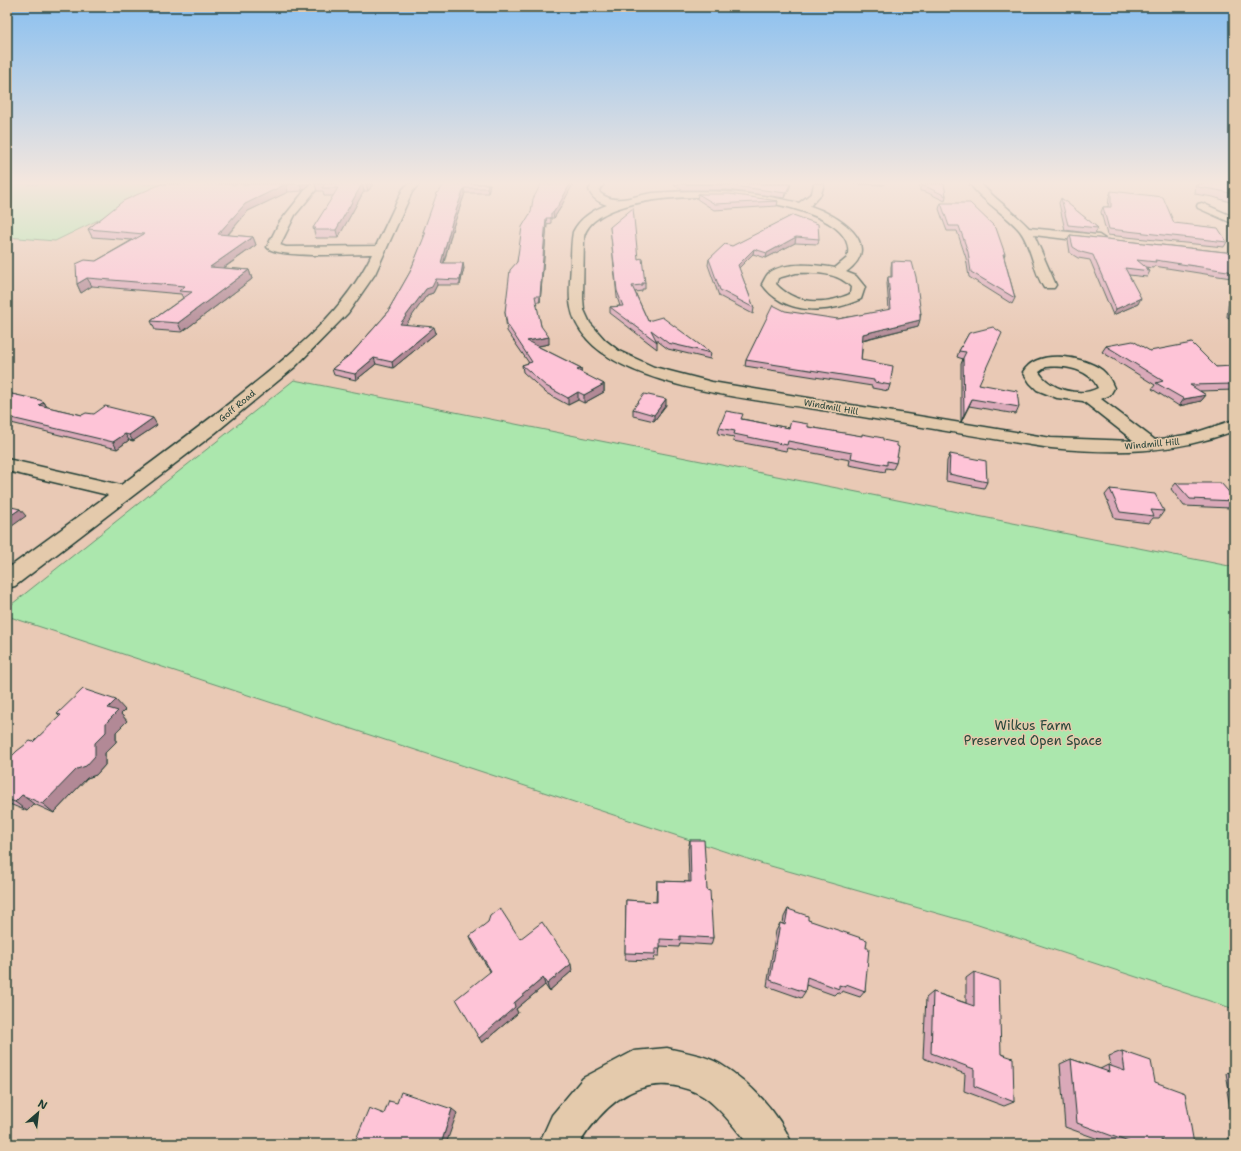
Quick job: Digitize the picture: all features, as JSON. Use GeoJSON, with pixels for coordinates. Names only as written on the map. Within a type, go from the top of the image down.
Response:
{"type":"FeatureCollection","features":[{"type":"Feature","properties":{"kind":"street"},"geometry":{"type":"LineString","coordinates":[[275,238],[273,247],[285,251],[379,250]]}},
{"type":"Feature","properties":{"kind":"street","name":"Goff Road"},"geometry":{"type":"LineString","coordinates":[[7,580],[123,492],[210,429],[290,363],[343,310],[369,274],[385,238]]}},
{"type":"Feature","properties":{"kind":"street","name":"Windmill Hill"},"geometry":{"type":"LineString","coordinates":[[579,238],[578,314],[591,334],[605,347],[626,361],[687,383],[1051,443],[1106,447],[1151,445],[1187,440],[1234,425]]}},
{"type":"Feature","properties":{"kind":"street","name":"Windmill Hill"},"geometry":{"type":"LineString","coordinates":[[837,272],[853,260],[855,252],[851,238]]}},
{"type":"Feature","properties":{"kind":"street"},"geometry":{"type":"LineString","coordinates":[[1029,238],[1049,285]]}},
{"type":"Feature","properties":{"kind":"street"},"geometry":{"type":"LineString","coordinates":[[1089,238],[1111,240]]}},
{"type":"Feature","properties":{"kind":"street"},"geometry":{"type":"LineString","coordinates":[[818,268],[837,272],[851,279],[858,287],[856,296],[846,302],[828,305],[808,304],[788,300],[775,292],[769,284],[772,276],[789,270],[818,268]]}},
{"type":"Feature","properties":{"kind":"street"},"geometry":{"type":"LineString","coordinates":[[1088,397],[1151,445]]}},
{"type":"Feature","properties":{"kind":"street"},"geometry":{"type":"LineString","coordinates":[[7,465],[123,492]]}},
{"type":"Feature","properties":{"kind":"street"},"geometry":{"type":"LineString","coordinates":[[559,1144],[566,1129],[596,1091],[634,1069],[667,1066],[707,1077],[741,1104],[772,1144]]}},
{"type":"Feature","properties":{"kind":"green space"},"geometry":{"type":"Polygon","coordinates":[[[16,238],[62,238],[55,241],[16,238]]]}},
{"type":"Feature","properties":{"kind":"green space","name":"Wilkus Farm Preserved Open Space"},"geometry":{"type":"Polygon","coordinates":[[[294,380],[1234,567],[1234,1009],[975,924],[760,863],[7,616],[7,608],[294,380]]]}},
{"type":"Feature","properties":{"kind":"building"},"geometry":{"type":"Polygon","coordinates":[[[137,238],[252,238],[210,267],[249,270],[178,323],[151,321],[192,292],[179,291],[185,286],[87,278],[77,284],[76,264],[85,260],[96,261],[137,238]]]}},
{"type":"Feature","properties":{"kind":"building"},"geometry":{"type":"Polygon","coordinates":[[[424,238],[448,238],[441,263],[463,263],[460,280],[436,279],[432,287],[426,289],[400,324],[434,327],[392,362],[374,358],[355,374],[332,369],[352,353],[391,309],[389,309],[410,272],[424,238]]]}},
{"type":"Feature","properties":{"kind":"building"},"geometry":{"type":"Polygon","coordinates":[[[520,238],[544,238],[540,296],[535,296],[541,326],[549,337],[527,341],[581,368],[577,370],[604,384],[584,395],[578,392],[568,398],[546,386],[522,365],[532,362],[507,324],[505,312],[510,270],[517,262],[520,238]]]}},
{"type":"Feature","properties":{"kind":"building"},"geometry":{"type":"Polygon","coordinates":[[[611,238],[636,238],[638,259],[642,258],[645,283],[642,283],[642,285],[632,286],[648,321],[662,317],[711,353],[668,343],[651,330],[657,342],[610,307],[623,306],[617,291],[611,238]]]}},
{"type":"Feature","properties":{"kind":"building"},"geometry":{"type":"Polygon","coordinates":[[[748,238],[795,238],[767,253],[754,249],[738,265],[754,308],[720,290],[709,259],[725,244],[732,246],[748,238]]]}},
{"type":"Feature","properties":{"kind":"building"},"geometry":{"type":"Polygon","coordinates":[[[963,238],[999,238],[1005,254],[1003,254],[1015,298],[971,272],[968,252],[963,238]]]}},
{"type":"Feature","properties":{"kind":"building"},"geometry":{"type":"Polygon","coordinates":[[[1071,238],[1095,238],[1234,253],[1234,272],[1155,260],[1156,262],[1137,260],[1150,271],[1125,268],[1141,298],[1116,309],[1093,255],[1081,252],[1073,247],[1071,238]]]}},
{"type":"Feature","properties":{"kind":"building"},"geometry":{"type":"Polygon","coordinates":[[[1188,238],[1224,238],[1227,242],[1188,238]]]}},
{"type":"Feature","properties":{"kind":"building"},"geometry":{"type":"Polygon","coordinates":[[[892,261],[912,262],[916,277],[921,314],[920,313],[920,320],[863,334],[861,360],[893,366],[890,385],[874,382],[874,380],[746,360],[773,305],[785,311],[838,319],[891,309],[888,277],[892,277],[892,261]]]}},
{"type":"Feature","properties":{"kind":"building"},"geometry":{"type":"Polygon","coordinates":[[[1234,281],[1234,312],[1231,311],[1234,281]]]}},
{"type":"Feature","properties":{"kind":"building"},"geometry":{"type":"Polygon","coordinates":[[[993,327],[1002,333],[979,384],[1017,391],[1019,407],[972,399],[964,415],[963,358],[966,352],[959,351],[969,333],[993,327]]]}},
{"type":"Feature","properties":{"kind":"building"},"geometry":{"type":"Polygon","coordinates":[[[1133,341],[1150,351],[1192,343],[1216,367],[1232,366],[1234,368],[1234,384],[1190,385],[1206,395],[1184,399],[1156,383],[1163,381],[1106,346],[1133,341]]]}},
{"type":"Feature","properties":{"kind":"building"},"geometry":{"type":"Polygon","coordinates":[[[7,393],[40,400],[44,402],[39,405],[82,415],[86,413],[94,414],[105,406],[153,418],[129,435],[125,434],[113,442],[7,417],[7,393]]]}},
{"type":"Feature","properties":{"kind":"building"},"geometry":{"type":"Polygon","coordinates":[[[644,394],[666,399],[654,415],[633,409],[644,394]]]}},
{"type":"Feature","properties":{"kind":"building"},"geometry":{"type":"Polygon","coordinates":[[[726,411],[743,414],[741,419],[789,428],[791,421],[808,424],[808,427],[883,438],[883,440],[897,443],[897,446],[899,447],[896,463],[887,461],[887,465],[851,458],[852,453],[788,441],[787,445],[734,434],[735,431],[719,428],[726,411]]]}},
{"type":"Feature","properties":{"kind":"building"},"geometry":{"type":"Polygon","coordinates":[[[950,454],[986,461],[987,482],[949,474],[950,454]]]}},
{"type":"Feature","properties":{"kind":"building"},"geometry":{"type":"Polygon","coordinates":[[[1176,483],[1221,483],[1234,498],[1234,501],[1190,499],[1176,483]]]}},
{"type":"Feature","properties":{"kind":"building"},"geometry":{"type":"Polygon","coordinates":[[[1110,489],[1155,494],[1164,511],[1151,510],[1154,516],[1120,512],[1110,489]]]}},
{"type":"Feature","properties":{"kind":"building"},"geometry":{"type":"Polygon","coordinates":[[[7,506],[20,509],[7,518],[7,506]]]}},
{"type":"Feature","properties":{"kind":"building"},"geometry":{"type":"Polygon","coordinates":[[[83,689],[116,700],[108,708],[118,711],[106,723],[106,732],[95,743],[95,756],[86,766],[77,769],[43,804],[22,795],[15,802],[7,799],[7,761],[30,741],[33,742],[61,715],[57,714],[83,689]]]}},
{"type":"Feature","properties":{"kind":"building"},"geometry":{"type":"Polygon","coordinates":[[[690,840],[704,840],[707,890],[710,891],[713,938],[680,936],[680,940],[660,939],[660,949],[655,949],[655,954],[625,953],[626,900],[657,902],[657,881],[691,882],[690,840]]]}},
{"type":"Feature","properties":{"kind":"building"},"geometry":{"type":"Polygon","coordinates":[[[500,908],[520,939],[542,922],[571,964],[547,984],[543,978],[514,1003],[515,1007],[479,1038],[456,999],[491,971],[470,936],[488,922],[490,916],[500,908]]]}},
{"type":"Feature","properties":{"kind":"building"},"geometry":{"type":"Polygon","coordinates":[[[788,909],[808,916],[808,920],[867,940],[866,948],[869,948],[865,991],[846,984],[846,987],[839,985],[839,989],[807,977],[805,992],[770,980],[780,923],[785,925],[788,909]]]}},
{"type":"Feature","properties":{"kind":"building"},"geometry":{"type":"Polygon","coordinates":[[[974,972],[999,980],[1001,1054],[1013,1058],[1014,1102],[974,1086],[974,1069],[931,1053],[933,992],[974,1006],[974,972]]]}},
{"type":"Feature","properties":{"kind":"building"},"geometry":{"type":"Polygon","coordinates":[[[1122,1051],[1151,1061],[1155,1082],[1185,1093],[1194,1144],[1173,1144],[1161,1140],[1162,1144],[1134,1144],[1077,1123],[1071,1059],[1109,1072],[1108,1065],[1125,1071],[1122,1051]]]}},
{"type":"Feature","properties":{"kind":"building"},"geometry":{"type":"Polygon","coordinates":[[[401,1092],[452,1109],[441,1144],[354,1144],[369,1108],[384,1114],[389,1101],[397,1103],[401,1092]]]}}]}
